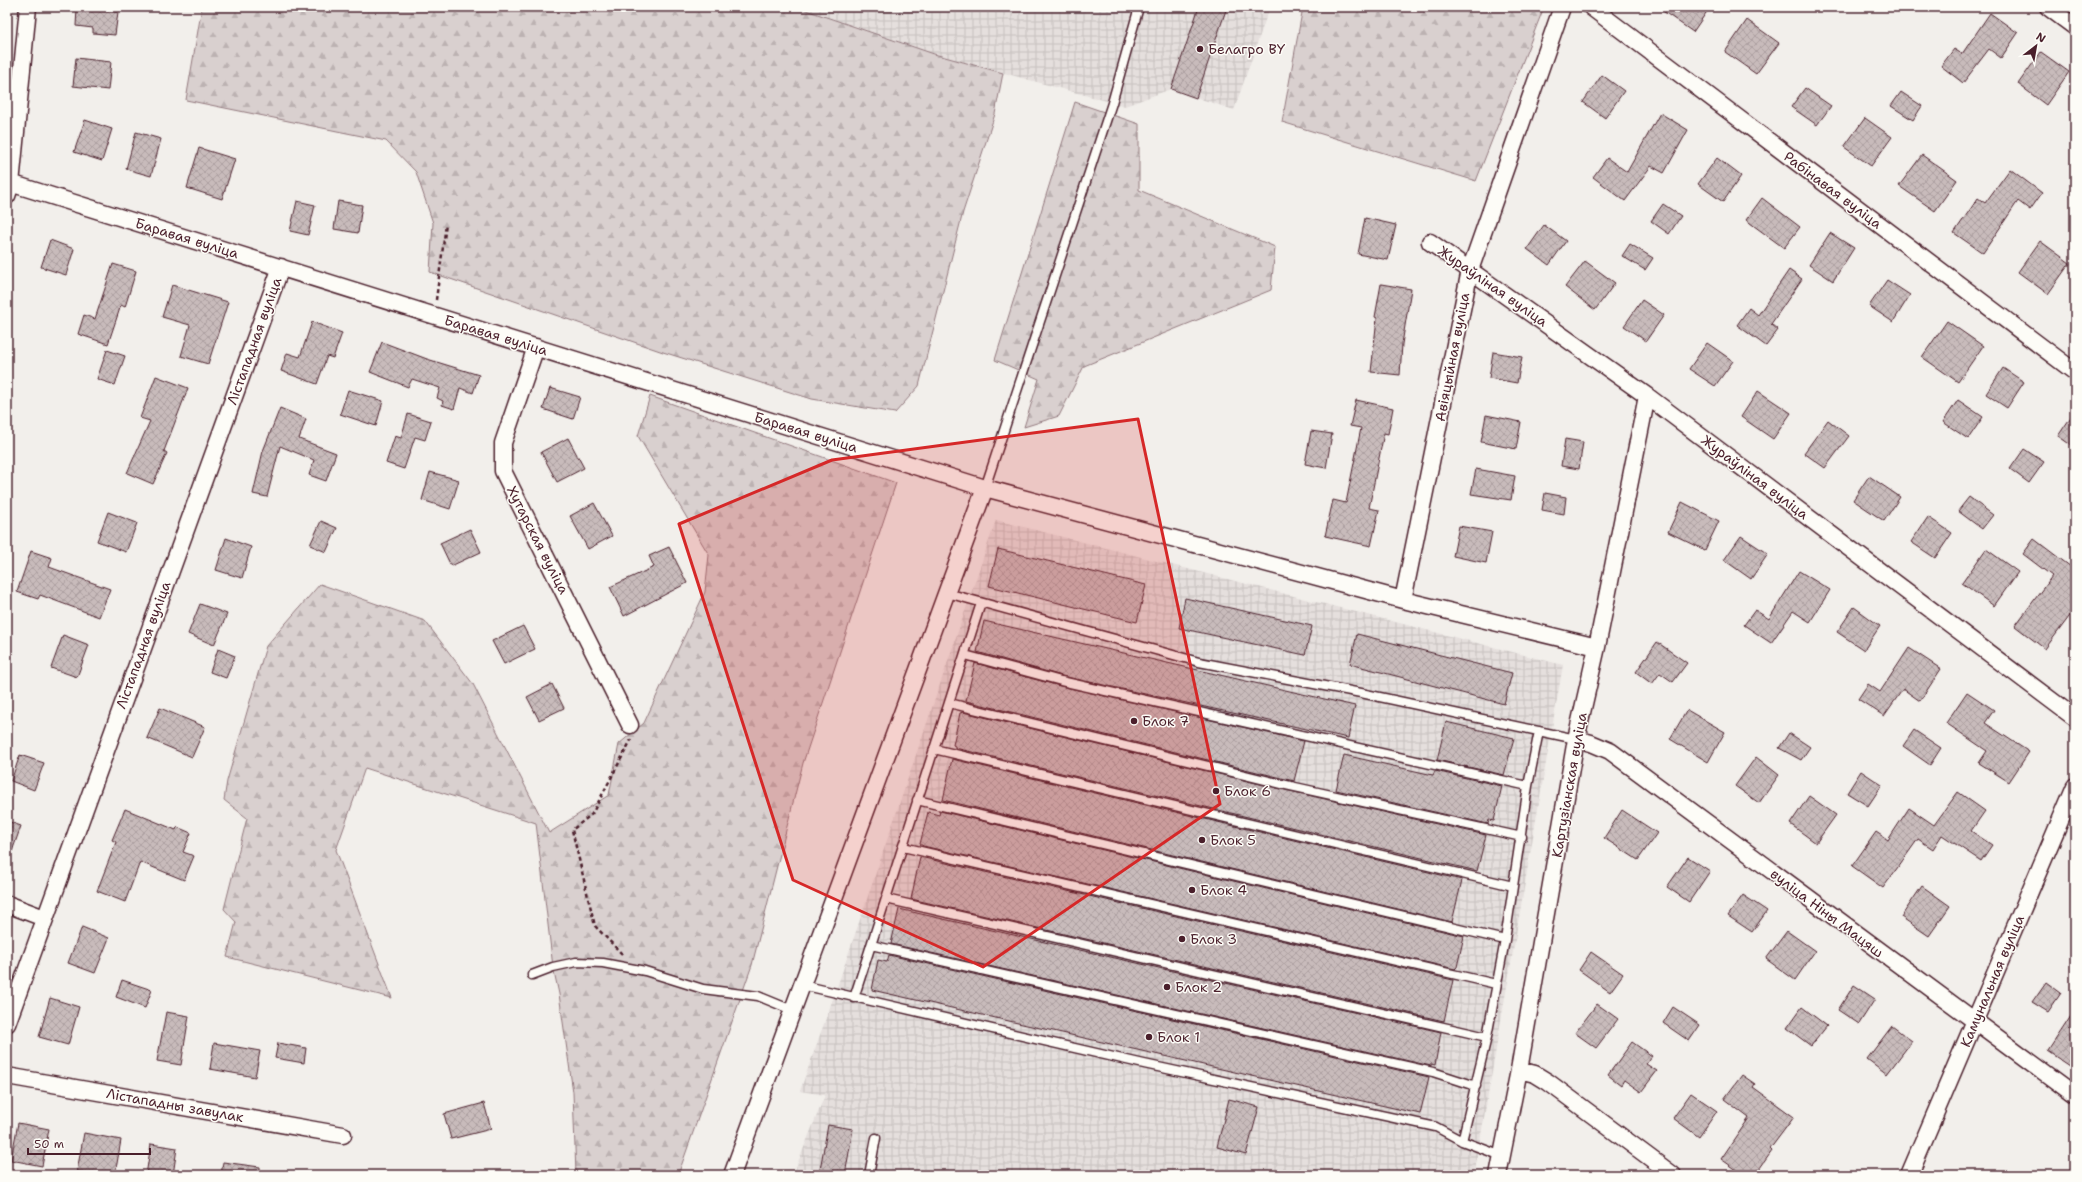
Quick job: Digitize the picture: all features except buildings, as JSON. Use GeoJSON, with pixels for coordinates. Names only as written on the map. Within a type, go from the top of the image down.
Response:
{"type":"FeatureCollection","features":[{"type":"Feature","properties":{"kind":"street"},"geometry":{"type":"LineString","coordinates":[[8,188],[28,7]]}},
{"type":"Feature","properties":{"kind":"street","name":"Авіяцыйная вуліца"},"geometry":{"type":"LineString","coordinates":[[1403,600],[1470,270],[1562,7]]}},
{"type":"Feature","properties":{"kind":"street","name":"Рабінавая вуліца"},"geometry":{"type":"LineString","coordinates":[[1591,7],[2075,372]]}},
{"type":"Feature","properties":{"kind":"street"},"geometry":{"type":"LineString","coordinates":[[2048,7],[2075,27]]}},
{"type":"Feature","properties":{"kind":"street","name":"Баравая вуліца"},"geometry":{"type":"LineString","coordinates":[[8,188],[281,267],[986,488],[1403,600],[1597,647]]}},
{"type":"Feature","properties":{"kind":"street","name":"Жураўліная вуліца"},"geometry":{"type":"LineString","coordinates":[[1430,242],[1647,396],[2075,718]]}},
{"type":"Feature","properties":{"kind":"street","name":"Лістападная вуліца"},"geometry":{"type":"LineString","coordinates":[[7,1024],[44,918],[281,267]]}},
{"type":"Feature","properties":{"kind":"street","name":"Хутарская вуліца"},"geometry":{"type":"LineString","coordinates":[[536,347],[503,442],[503,471],[630,726]]}},
{"type":"Feature","properties":{"kind":"street","name":"Картузіанская вуліца"},"geometry":{"type":"LineString","coordinates":[[1498,1175],[1519,1070],[1576,739],[1597,647],[1647,396]]}},
{"type":"Feature","properties":{"kind":"street"},"geometry":{"type":"LineString","coordinates":[[732,1175],[986,488]]}},
{"type":"Feature","properties":{"kind":"street","name":"вуліца Ніны Мацяш"},"geometry":{"type":"LineString","coordinates":[[1576,739],[1591,743],[1610,751],[1974,1022],[2075,1095]]}},
{"type":"Feature","properties":{"kind":"street","name":"Камунальная вуліца"},"geometry":{"type":"LineString","coordinates":[[1909,1175],[2075,786]]}},
{"type":"Feature","properties":{"kind":"street"},"geometry":{"type":"LineString","coordinates":[[7,904],[44,918]]}},
{"type":"Feature","properties":{"kind":"street"},"geometry":{"type":"LineString","coordinates":[[1519,1070],[1535,1074],[1548,1082],[1673,1175]]}},
{"type":"Feature","properties":{"kind":"street","name":"Лістападны завулак"},"geometry":{"type":"LineString","coordinates":[[7,1076],[343,1135]]}},
{"type":"Feature","properties":{"kind":"lane"},"geometry":{"type":"LineString","coordinates":[[986,488],[1112,103],[1139,7]]}},
{"type":"Feature","properties":{"kind":"lane"},"geometry":{"type":"LineString","coordinates":[[947,593],[1198,662],[1361,693],[1576,739]]}},
{"type":"Feature","properties":{"kind":"lane"},"geometry":{"type":"LineString","coordinates":[[854,998],[981,603]]}},
{"type":"Feature","properties":{"kind":"lane"},"geometry":{"type":"LineString","coordinates":[[964,655],[1061,680],[1528,786]]}},
{"type":"Feature","properties":{"kind":"lane"},"geometry":{"type":"LineString","coordinates":[[949,703],[1286,785],[1522,837]]}},
{"type":"Feature","properties":{"kind":"lane"},"geometry":{"type":"LineString","coordinates":[[1462,1141],[1476,1086],[1505,940],[1522,837],[1528,786],[1539,732]]}},
{"type":"Feature","properties":{"kind":"lane"},"geometry":{"type":"LineString","coordinates":[[934,749],[1513,886]]}},
{"type":"Feature","properties":{"kind":"lane"},"geometry":{"type":"LineString","coordinates":[[918,800],[1505,940]]}},
{"type":"Feature","properties":{"kind":"lane"},"geometry":{"type":"LineString","coordinates":[[903,847],[1496,984]]}},
{"type":"Feature","properties":{"kind":"lane"},"geometry":{"type":"LineString","coordinates":[[886,899],[1486,1037]]}},
{"type":"Feature","properties":{"kind":"lane"},"geometry":{"type":"LineString","coordinates":[[871,945],[1433,1072],[1476,1086]]}},
{"type":"Feature","properties":{"kind":"lane"},"geometry":{"type":"LineString","coordinates":[[532,975],[553,967],[576,962],[603,962],[645,971],[703,989],[758,996],[792,1010]]}},
{"type":"Feature","properties":{"kind":"lane"},"geometry":{"type":"LineString","coordinates":[[802,985],[854,998],[1436,1128],[1462,1141],[1502,1156]]}},
{"type":"Feature","properties":{"kind":"lane"},"geometry":{"type":"LineString","coordinates":[[869,1175],[876,1138]]}},
{"type":"Feature","properties":{"kind":"path"},"geometry":{"type":"LineString","coordinates":[[431,314],[437,298],[446,224]]}},
{"type":"Feature","properties":{"kind":"path"},"geometry":{"type":"LineString","coordinates":[[630,726],[631,740],[592,814],[572,830],[595,926],[626,959],[645,971]]}},
{"type":"Feature","properties":{"kind":"highlighted area"},"geometry":{"type":"Polygon","coordinates":[[[1138,419],[1220,804],[983,967],[793,880],[679,524],[832,460],[1138,419]]]}},
{"type":"Feature","properties":{"kind":"shaded area"},"geometry":{"type":"Polygon","coordinates":[[[797,7],[1255,7],[1268,12],[1234,110],[1171,89],[1125,106],[934,54],[797,7]]]}},
{"type":"Feature","properties":{"kind":"shaded area"},"geometry":{"type":"Polygon","coordinates":[[[996,520],[1563,665],[1474,1175],[793,1175],[825,1095],[800,1091],[835,993],[996,520]]]}},
{"type":"Feature","properties":{"kind":"green space"},"geometry":{"type":"Polygon","coordinates":[[[202,7],[797,7],[934,54],[1003,73],[995,114],[963,212],[919,386],[895,413],[812,399],[663,352],[430,272],[433,223],[416,172],[386,141],[186,100],[202,7]]]}},
{"type":"Feature","properties":{"kind":"green space"},"geometry":{"type":"Polygon","coordinates":[[[1303,7],[1544,7],[1476,181],[1282,122],[1303,7]]]}},
{"type":"Feature","properties":{"kind":"green space"},"geometry":{"type":"Polygon","coordinates":[[[1075,102],[1139,124],[1139,190],[1275,247],[1271,290],[1084,366],[1059,416],[1024,427],[1039,379],[995,360],[1075,102]]]}},
{"type":"Feature","properties":{"kind":"green space"},"geometry":{"type":"Polygon","coordinates":[[[650,396],[896,483],[803,763],[752,965],[678,1175],[576,1175],[573,1092],[559,994],[553,967],[536,823],[365,768],[336,850],[392,998],[227,957],[236,922],[224,909],[247,818],[224,800],[227,781],[266,646],[320,584],[425,621],[473,684],[549,833],[609,795],[619,744],[644,723],[705,592],[709,555],[638,436],[650,396]]]}},
{"type":"Feature","properties":{"kind":"place","name":"Белагро BY"},"geometry":{"type":"Point","coordinates":[1200,49]}},
{"type":"Feature","properties":{"kind":"place","name":"Блок 7"},"geometry":{"type":"Point","coordinates":[1134,721]}},
{"type":"Feature","properties":{"kind":"place","name":"Блок 6"},"geometry":{"type":"Point","coordinates":[1216,791]}},
{"type":"Feature","properties":{"kind":"place","name":"Блок 5"},"geometry":{"type":"Point","coordinates":[1202,840]}},
{"type":"Feature","properties":{"kind":"place","name":"Блок 4"},"geometry":{"type":"Point","coordinates":[1192,890]}},
{"type":"Feature","properties":{"kind":"place","name":"Блок 3"},"geometry":{"type":"Point","coordinates":[1182,939]}},
{"type":"Feature","properties":{"kind":"place","name":"Блок 2"},"geometry":{"type":"Point","coordinates":[1167,987]}},
{"type":"Feature","properties":{"kind":"place","name":"Блок 1"},"geometry":{"type":"Point","coordinates":[1149,1037]}}]}
